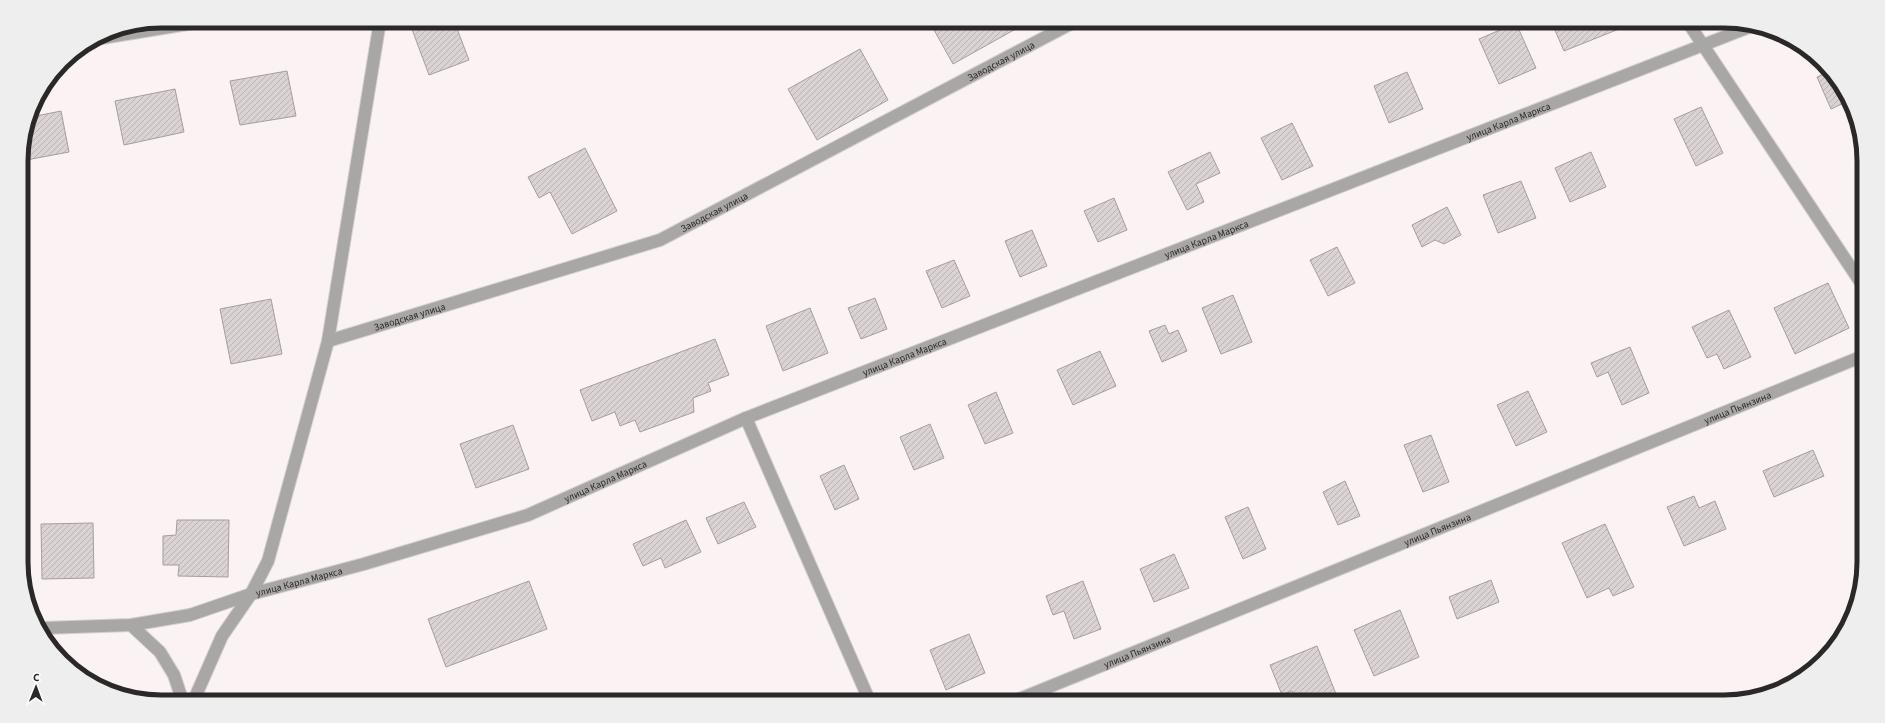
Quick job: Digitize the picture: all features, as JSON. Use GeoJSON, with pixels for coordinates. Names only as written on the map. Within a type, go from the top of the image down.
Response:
{"type":"FeatureCollection","features":[{"type":"Feature","properties":{"kind":"street"},"geometry":{"type":"LineString","coordinates":[[120,35],[163,28]]}},
{"type":"Feature","properties":{"kind":"street"},"geometry":{"type":"LineString","coordinates":[[196,695],[222,636],[251,594],[268,561],[328,341],[379,28]]}},
{"type":"Feature","properties":{"kind":"street","name":"Заводская улица"},"geometry":{"type":"LineString","coordinates":[[328,341],[660,240],[1063,28]]}},
{"type":"Feature","properties":{"kind":"street"},"geometry":{"type":"LineString","coordinates":[[1692,28],[1857,277]]}},
{"type":"Feature","properties":{"kind":"street","name":"улица Карла Маркса"},"geometry":{"type":"LineString","coordinates":[[46,628],[131,625],[190,615],[251,594],[357,566],[528,515],[746,418],[1743,30]]}},
{"type":"Feature","properties":{"kind":"street","name":"улица Пьянзина"},"geometry":{"type":"LineString","coordinates":[[1029,695],[1857,358]]}},
{"type":"Feature","properties":{"kind":"street"},"geometry":{"type":"LineString","coordinates":[[746,418],[867,695]]}},
{"type":"Feature","properties":{"kind":"street"},"geometry":{"type":"LineString","coordinates":[[131,625],[160,652],[174,675],[181,695]]}},
{"type":"Feature","properties":{"kind":"building"},"geometry":{"type":"Polygon","coordinates":[[[411,28],[457,28],[469,60],[429,75],[411,28]]]}},
{"type":"Feature","properties":{"kind":"building"},"geometry":{"type":"Polygon","coordinates":[[[933,28],[1017,28],[953,64],[933,28]]]}},
{"type":"Feature","properties":{"kind":"building"},"geometry":{"type":"Polygon","coordinates":[[[1504,28],[1518,28],[1536,68],[1499,84],[1479,39],[1504,28]]]}},
{"type":"Feature","properties":{"kind":"building"},"geometry":{"type":"Polygon","coordinates":[[[1554,28],[1622,28],[1564,51],[1554,28]]]}},
{"type":"Feature","properties":{"kind":"building"},"geometry":{"type":"Polygon","coordinates":[[[860,49],[888,100],[817,140],[788,89],[860,49]]]}},
{"type":"Feature","properties":{"kind":"building"},"geometry":{"type":"Polygon","coordinates":[[[287,71],[296,116],[240,125],[230,81],[287,71]]]}},
{"type":"Feature","properties":{"kind":"building"},"geometry":{"type":"Polygon","coordinates":[[[1407,72],[1423,109],[1389,123],[1374,86],[1407,72]]]}},
{"type":"Feature","properties":{"kind":"building"},"geometry":{"type":"Polygon","coordinates":[[[1824,74],[1843,103],[1831,109],[1817,77],[1824,74]]]}},
{"type":"Feature","properties":{"kind":"building"},"geometry":{"type":"Polygon","coordinates":[[[175,89],[184,132],[124,145],[115,101],[175,89]]]}},
{"type":"Feature","properties":{"kind":"building"},"geometry":{"type":"Polygon","coordinates":[[[1701,107],[1723,153],[1696,166],[1674,119],[1701,107]]]}},
{"type":"Feature","properties":{"kind":"building"},"geometry":{"type":"Polygon","coordinates":[[[61,111],[69,152],[28,160],[29,144],[36,116],[61,111]]]}},
{"type":"Feature","properties":{"kind":"building"},"geometry":{"type":"Polygon","coordinates":[[[1292,123],[1313,166],[1282,180],[1261,138],[1292,123]]]}},
{"type":"Feature","properties":{"kind":"building"},"geometry":{"type":"Polygon","coordinates":[[[585,148],[617,211],[572,234],[550,192],[539,198],[528,177],[585,148]]]}},
{"type":"Feature","properties":{"kind":"building"},"geometry":{"type":"Polygon","coordinates":[[[1210,152],[1220,173],[1196,184],[1204,202],[1187,210],[1168,172],[1210,152]]]}},
{"type":"Feature","properties":{"kind":"building"},"geometry":{"type":"Polygon","coordinates":[[[1591,152],[1606,187],[1570,202],[1555,168],[1591,152]]]}},
{"type":"Feature","properties":{"kind":"building"},"geometry":{"type":"Polygon","coordinates":[[[1521,181],[1536,218],[1498,233],[1483,195],[1521,181]]]}},
{"type":"Feature","properties":{"kind":"building"},"geometry":{"type":"Polygon","coordinates":[[[1114,198],[1127,230],[1098,242],[1084,211],[1114,198]]]}},
{"type":"Feature","properties":{"kind":"building"},"geometry":{"type":"Polygon","coordinates":[[[1447,207],[1461,235],[1444,244],[1435,240],[1422,247],[1412,225],[1447,207]]]}},
{"type":"Feature","properties":{"kind":"building"},"geometry":{"type":"Polygon","coordinates":[[[1032,230],[1047,266],[1020,277],[1005,241],[1032,230]]]}},
{"type":"Feature","properties":{"kind":"building"},"geometry":{"type":"Polygon","coordinates":[[[1337,247],[1355,283],[1328,296],[1310,260],[1337,247]]]}},
{"type":"Feature","properties":{"kind":"building"},"geometry":{"type":"Polygon","coordinates":[[[954,260],[970,296],[942,308],[926,271],[954,260]]]}},
{"type":"Feature","properties":{"kind":"building"},"geometry":{"type":"Polygon","coordinates":[[[1828,283],[1849,328],[1795,354],[1774,308],[1828,283]]]}},
{"type":"Feature","properties":{"kind":"building"},"geometry":{"type":"Polygon","coordinates":[[[1233,295],[1252,342],[1221,354],[1202,308],[1233,295]]]}},
{"type":"Feature","properties":{"kind":"building"},"geometry":{"type":"Polygon","coordinates":[[[875,298],[887,329],[861,339],[848,308],[875,298]]]}},
{"type":"Feature","properties":{"kind":"building"},"geometry":{"type":"Polygon","coordinates":[[[271,299],[282,354],[231,364],[220,309],[271,299]]]}},
{"type":"Feature","properties":{"kind":"building"},"geometry":{"type":"Polygon","coordinates":[[[810,308],[828,353],[783,371],[766,326],[810,308]]]}},
{"type":"Feature","properties":{"kind":"building"},"geometry":{"type":"Polygon","coordinates":[[[1729,310],[1751,357],[1724,369],[1717,354],[1707,358],[1692,327],[1729,310]]]}},
{"type":"Feature","properties":{"kind":"building"},"geometry":{"type":"Polygon","coordinates":[[[1165,325],[1169,334],[1178,330],[1187,351],[1162,362],[1149,331],[1165,325]]]}},
{"type":"Feature","properties":{"kind":"building"},"geometry":{"type":"Polygon","coordinates":[[[715,339],[729,375],[708,383],[711,391],[693,398],[694,412],[640,432],[635,420],[620,426],[615,412],[592,421],[580,390],[715,339]]]}},
{"type":"Feature","properties":{"kind":"building"},"geometry":{"type":"Polygon","coordinates":[[[1630,347],[1649,393],[1622,405],[1608,372],[1597,377],[1591,363],[1630,347]]]}},
{"type":"Feature","properties":{"kind":"building"},"geometry":{"type":"Polygon","coordinates":[[[1100,351],[1116,386],[1073,405],[1057,370],[1100,351]]]}},
{"type":"Feature","properties":{"kind":"building"},"geometry":{"type":"Polygon","coordinates":[[[1528,391],[1547,432],[1516,446],[1497,405],[1528,391]]]}},
{"type":"Feature","properties":{"kind":"building"},"geometry":{"type":"Polygon","coordinates":[[[996,392],[1013,433],[985,444],[968,405],[996,392]]]}},
{"type":"Feature","properties":{"kind":"building"},"geometry":{"type":"Polygon","coordinates":[[[930,424],[944,458],[914,470],[900,437],[930,424]]]}},
{"type":"Feature","properties":{"kind":"building"},"geometry":{"type":"Polygon","coordinates":[[[513,425],[529,469],[476,488],[460,444],[513,425]]]}},
{"type":"Feature","properties":{"kind":"building"},"geometry":{"type":"Polygon","coordinates":[[[1431,435],[1449,482],[1423,492],[1404,445],[1431,435]]]}},
{"type":"Feature","properties":{"kind":"building"},"geometry":{"type":"Polygon","coordinates":[[[1813,450],[1824,476],[1774,497],[1763,471],[1813,450]]]}},
{"type":"Feature","properties":{"kind":"building"},"geometry":{"type":"Polygon","coordinates":[[[844,465],[859,499],[835,510],[820,476],[844,465]]]}},
{"type":"Feature","properties":{"kind":"building"},"geometry":{"type":"Polygon","coordinates":[[[1345,481],[1360,516],[1338,525],[1323,492],[1345,481]]]}},
{"type":"Feature","properties":{"kind":"building"},"geometry":{"type":"Polygon","coordinates":[[[1694,496],[1699,508],[1715,501],[1726,529],[1684,546],[1667,507],[1694,496]]]}},
{"type":"Feature","properties":{"kind":"building"},"geometry":{"type":"Polygon","coordinates":[[[744,502],[756,527],[718,544],[706,518],[744,502]]]}},
{"type":"Feature","properties":{"kind":"building"},"geometry":{"type":"Polygon","coordinates":[[[1248,507],[1266,549],[1243,559],[1225,517],[1248,507]]]}},
{"type":"Feature","properties":{"kind":"building"},"geometry":{"type":"Polygon","coordinates":[[[177,520],[229,520],[228,577],[178,576],[179,565],[163,565],[163,536],[176,535],[177,520]]]}},
{"type":"Feature","properties":{"kind":"building"},"geometry":{"type":"Polygon","coordinates":[[[686,520],[701,552],[665,568],[661,558],[643,566],[633,544],[686,520]]]}},
{"type":"Feature","properties":{"kind":"building"},"geometry":{"type":"Polygon","coordinates":[[[93,523],[94,578],[42,579],[41,524],[93,523]]]}},
{"type":"Feature","properties":{"kind":"building"},"geometry":{"type":"Polygon","coordinates":[[[1605,524],[1634,587],[1613,596],[1609,588],[1587,598],[1562,543],[1605,524]]]}},
{"type":"Feature","properties":{"kind":"building"},"geometry":{"type":"Polygon","coordinates":[[[1174,554],[1189,588],[1154,602],[1140,569],[1174,554]]]}},
{"type":"Feature","properties":{"kind":"building"},"geometry":{"type":"Polygon","coordinates":[[[1491,580],[1499,602],[1457,619],[1449,597],[1491,580]]]}},
{"type":"Feature","properties":{"kind":"building"},"geometry":{"type":"Polygon","coordinates":[[[529,581],[547,629],[446,667],[428,619],[529,581]]]}},
{"type":"Feature","properties":{"kind":"building"},"geometry":{"type":"Polygon","coordinates":[[[1083,581],[1101,629],[1074,639],[1064,611],[1053,615],[1046,596],[1083,581]]]}},
{"type":"Feature","properties":{"kind":"building"},"geometry":{"type":"Polygon","coordinates":[[[1400,610],[1419,657],[1374,676],[1354,630],[1400,610]]]}},
{"type":"Feature","properties":{"kind":"building"},"geometry":{"type":"Polygon","coordinates":[[[969,634],[985,673],[946,690],[930,650],[969,634]]]}},
{"type":"Feature","properties":{"kind":"building"},"geometry":{"type":"Polygon","coordinates":[[[1317,646],[1336,694],[1293,695],[1292,691],[1282,695],[1270,665],[1317,646]]]}}]}
